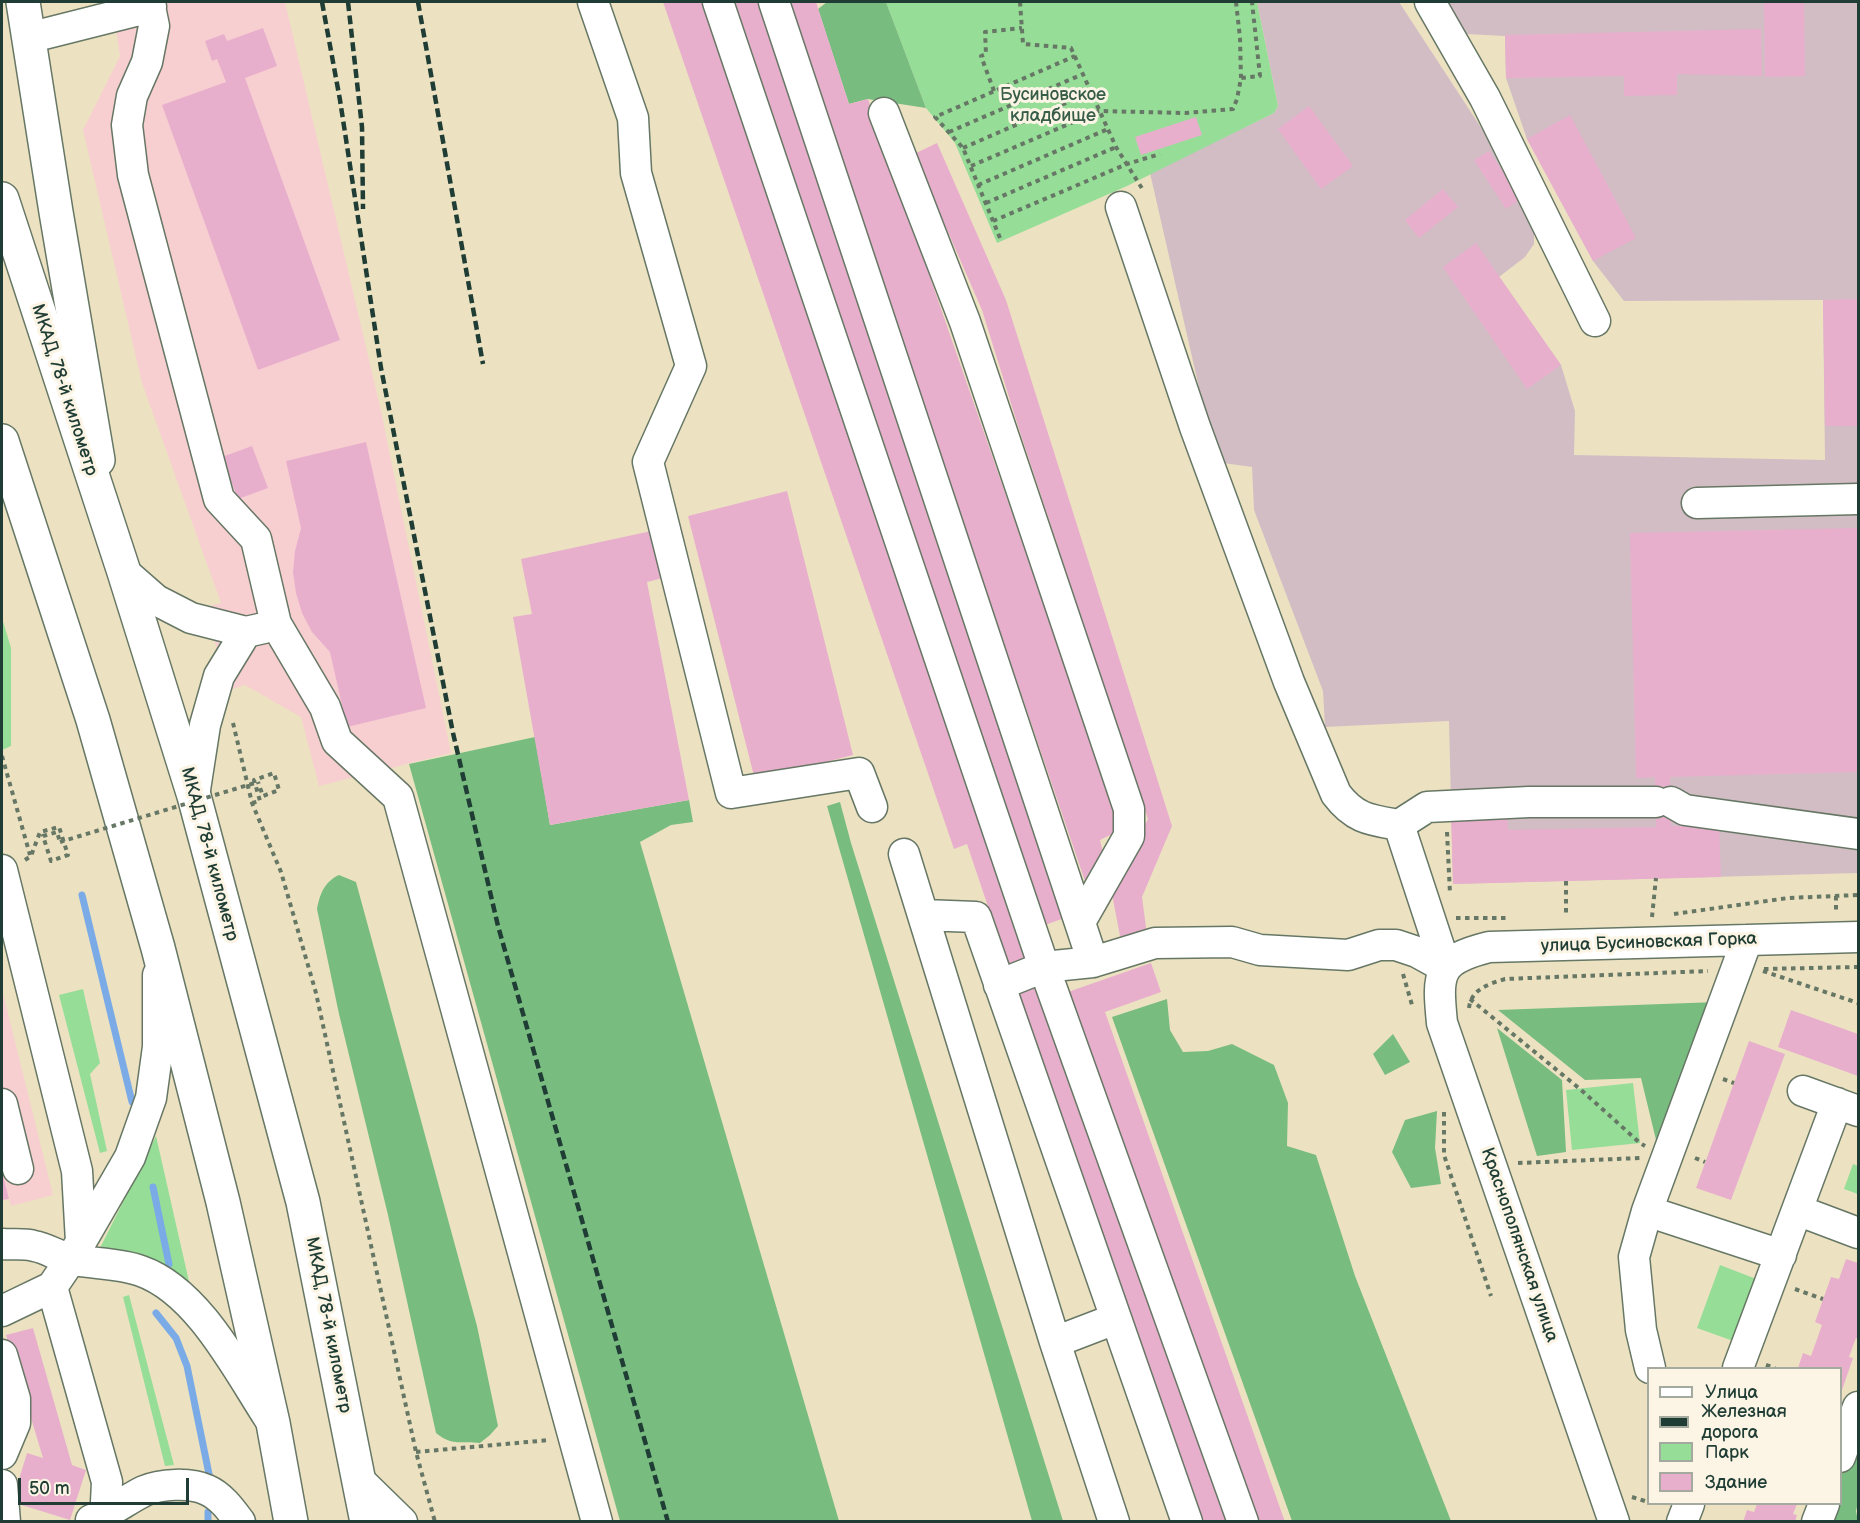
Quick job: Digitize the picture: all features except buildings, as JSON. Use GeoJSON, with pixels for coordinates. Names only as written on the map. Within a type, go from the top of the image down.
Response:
{"type":"FeatureCollection","features":[{"type":"Feature","properties":{"kind":"main road"},"geometry":{"type":"LineString","coordinates":[[23,2],[108,523]]}},
{"type":"Feature","properties":{"kind":"main road","name":"МКАД, 78-й километр"},"geometry":{"type":"LineString","coordinates":[[2,200],[124,572],[194,796],[303,1202],[367,1521]]}},
{"type":"Feature","properties":{"kind":"main road"},"geometry":{"type":"LineString","coordinates":[[2,441],[93,720],[158,948],[223,1202],[273,1423],[291,1521]]}},
{"type":"Feature","properties":{"kind":"main road"},"geometry":{"type":"LineString","coordinates":[[2,485],[43,563]]}},
{"type":"Feature","properties":{"kind":"street"},"geometry":{"type":"LineString","coordinates":[[593,2],[633,118],[636,173],[691,366],[648,462],[731,794],[859,773],[872,807]]}},
{"type":"Feature","properties":{"kind":"street"},"geometry":{"type":"LineString","coordinates":[[718,2],[1044,967],[1243,1521]]}},
{"type":"Feature","properties":{"kind":"street"},"geometry":{"type":"LineString","coordinates":[[774,2],[1093,962]]}},
{"type":"Feature","properties":{"kind":"street"},"geometry":{"type":"LineString","coordinates":[[1430,2],[1485,98],[1595,321]]}},
{"type":"Feature","properties":{"kind":"street"},"geometry":{"type":"LineString","coordinates":[[28,38],[150,4],[154,26],[147,62],[132,96],[128,125],[133,175],[219,499],[256,539],[276,624],[326,706],[337,741],[398,797],[597,1521]]}},
{"type":"Feature","properties":{"kind":"street"},"geometry":{"type":"LineString","coordinates":[[884,113],[965,322],[1129,809],[1129,836],[1080,922]]}},
{"type":"Feature","properties":{"kind":"street"},"geometry":{"type":"LineString","coordinates":[[1120,207],[1195,427],[1288,682],[1336,794],[1347,808],[1366,819],[1399,825],[1427,807],[1529,802],[1663,802],[1685,810],[1858,834]]}},
{"type":"Feature","properties":{"kind":"street"},"geometry":{"type":"LineString","coordinates":[[1697,503],[1858,499]]}},
{"type":"Feature","properties":{"kind":"street"},"geometry":{"type":"LineString","coordinates":[[124,572],[156,600],[191,618],[246,632],[276,624]]}},
{"type":"Feature","properties":{"kind":"street"},"geometry":{"type":"LineString","coordinates":[[194,796],[206,725],[219,676],[246,632]]}},
{"type":"Feature","properties":{"kind":"street"},"geometry":{"type":"LineString","coordinates":[[1399,825],[1446,968]]}},
{"type":"Feature","properties":{"kind":"street"},"geometry":{"type":"LineString","coordinates":[[904,854],[1055,1342],[1114,1521]]}},
{"type":"Feature","properties":{"kind":"street"},"geometry":{"type":"LineString","coordinates":[[2,870],[77,1171],[76,1251]]}},
{"type":"Feature","properties":{"kind":"street"},"geometry":{"type":"LineString","coordinates":[[922,915],[976,917],[1187,1521]]}},
{"type":"Feature","properties":{"kind":"street","name":"улица Бусиновская Горка"},"geometry":{"type":"LineString","coordinates":[[1446,968],[1458,957],[1489,947],[1858,937]]}},
{"type":"Feature","properties":{"kind":"street"},"geometry":{"type":"LineString","coordinates":[[1650,1367],[1641,1330],[1634,1257],[1647,1210],[1747,940]]}},
{"type":"Feature","properties":{"kind":"street"},"geometry":{"type":"LineString","coordinates":[[999,985],[1044,967],[1093,962],[1155,943],[1232,942],[1260,950],[1348,955],[1379,945],[1396,945],[1417,952],[1446,968]]}},
{"type":"Feature","properties":{"kind":"street"},"geometry":{"type":"LineString","coordinates":[[2,1311],[52,1287],[76,1251],[130,1157],[151,1098],[158,1047],[158,948]]}},
{"type":"Feature","properties":{"kind":"street","name":"Краснополянская улица"},"geometry":{"type":"LineString","coordinates":[[1446,968],[1438,988],[1442,1023],[1624,1513]]}},
{"type":"Feature","properties":{"kind":"street"},"geometry":{"type":"LineString","coordinates":[[1738,1367],[1797,1210],[1848,1107],[1803,1091]]}},
{"type":"Feature","properties":{"kind":"street"},"geometry":{"type":"LineString","coordinates":[[2,1104],[18,1170]]}},
{"type":"Feature","properties":{"kind":"street"},"geometry":{"type":"LineString","coordinates":[[1647,1210],[1781,1255]]}},
{"type":"Feature","properties":{"kind":"street"},"geometry":{"type":"LineString","coordinates":[[1797,1210],[1858,1233]]}},
{"type":"Feature","properties":{"kind":"street"},"geometry":{"type":"LineString","coordinates":[[2,1244],[33,1245],[76,1251],[143,1271],[186,1299],[202,1317],[273,1423]]}},
{"type":"Feature","properties":{"kind":"street"},"geometry":{"type":"LineString","coordinates":[[52,1287],[107,1482],[100,1519]]}},
{"type":"Feature","properties":{"kind":"street"},"geometry":{"type":"LineString","coordinates":[[1055,1342],[1115,1319]]}},
{"type":"Feature","properties":{"kind":"street"},"geometry":{"type":"LineString","coordinates":[[2,1355],[15,1399],[15,1423],[2,1454]]}},
{"type":"Feature","properties":{"kind":"street"},"geometry":{"type":"LineString","coordinates":[[1842,1451],[1858,1407]]}},
{"type":"Feature","properties":{"kind":"street"},"geometry":{"type":"LineString","coordinates":[[359,1480],[402,1521]]}},
{"type":"Feature","properties":{"kind":"street"},"geometry":{"type":"LineString","coordinates":[[100,1519],[145,1491],[173,1484],[207,1490],[228,1505],[240,1521]]}},
{"type":"Feature","properties":{"kind":"street"},"geometry":{"type":"LineString","coordinates":[[2,1485],[5,1521]]}},
{"type":"Feature","properties":{"kind":"street"},"geometry":{"type":"LineString","coordinates":[[1817,1521],[1823,1505]]}},
{"type":"Feature","properties":{"kind":"path"},"geometry":{"type":"LineString","coordinates":[[1020,2],[1023,44],[1071,48],[1116,147],[1138,180],[1144,194],[1120,207]]}},
{"type":"Feature","properties":{"kind":"path"},"geometry":{"type":"LineString","coordinates":[[971,166],[1100,111],[1185,113],[1233,109],[1241,78],[1236,2]]}},
{"type":"Feature","properties":{"kind":"path"},"geometry":{"type":"LineString","coordinates":[[1241,78],[1260,76],[1252,2]]}},
{"type":"Feature","properties":{"kind":"path"},"geometry":{"type":"LineString","coordinates":[[994,92],[981,56],[986,54],[985,32],[1022,28]]}},
{"type":"Feature","properties":{"kind":"path"},"geometry":{"type":"LineString","coordinates":[[1000,238],[963,148],[935,117],[1075,56]]}},
{"type":"Feature","properties":{"kind":"path"},"geometry":{"type":"LineString","coordinates":[[949,132],[1083,74]]}},
{"type":"Feature","properties":{"kind":"path"},"geometry":{"type":"LineString","coordinates":[[963,148],[1091,92]]}},
{"type":"Feature","properties":{"kind":"path"},"geometry":{"type":"LineString","coordinates":[[978,185],[1108,129]]}},
{"type":"Feature","properties":{"kind":"path"},"geometry":{"type":"LineString","coordinates":[[986,203],[1116,147]]}},
{"type":"Feature","properties":{"kind":"path"},"geometry":{"type":"LineString","coordinates":[[993,221],[1127,164],[1160,154]]}},
{"type":"Feature","properties":{"kind":"path"},"geometry":{"type":"LineString","coordinates":[[231,716],[252,803],[281,872],[316,993],[416,1452],[435,1521]]}},
{"type":"Feature","properties":{"kind":"path"},"geometry":{"type":"LineString","coordinates":[[2,756],[31,856],[40,832],[59,827],[68,855],[51,861],[43,836],[57,832],[60,842],[258,782],[263,796],[279,790],[274,773],[254,780],[260,801],[252,803]]}},
{"type":"Feature","properties":{"kind":"path"},"geometry":{"type":"LineString","coordinates":[[1447,822],[1450,894]]}},
{"type":"Feature","properties":{"kind":"path"},"geometry":{"type":"LineString","coordinates":[[1652,917],[1656,878]]}},
{"type":"Feature","properties":{"kind":"path"},"geometry":{"type":"LineString","coordinates":[[1566,881],[1566,917]]}},
{"type":"Feature","properties":{"kind":"path"},"geometry":{"type":"LineString","coordinates":[[1836,896],[1836,913]]}},
{"type":"Feature","properties":{"kind":"path"},"geometry":{"type":"LineString","coordinates":[[1641,917],[1788,898],[1858,896]]}},
{"type":"Feature","properties":{"kind":"path"},"geometry":{"type":"LineString","coordinates":[[1555,918],[1577,917]]}},
{"type":"Feature","properties":{"kind":"path"},"geometry":{"type":"LineString","coordinates":[[1429,918],[1509,918]]}},
{"type":"Feature","properties":{"kind":"path"},"geometry":{"type":"LineString","coordinates":[[1396,945],[1398,959],[1416,1015]]}},
{"type":"Feature","properties":{"kind":"path"},"geometry":{"type":"LineString","coordinates":[[1858,967],[1757,969],[1858,1003]]}},
{"type":"Feature","properties":{"kind":"path"},"geometry":{"type":"LineString","coordinates":[[1469,1010],[1470,999],[1483,986],[1504,980],[1736,970]]}},
{"type":"Feature","properties":{"kind":"path"},"geometry":{"type":"LineString","coordinates":[[1470,999],[1580,1089],[1640,1143]]}},
{"type":"Feature","properties":{"kind":"path"},"geometry":{"type":"LineString","coordinates":[[1444,1104],[1444,1155],[1491,1296]]}},
{"type":"Feature","properties":{"kind":"path"},"geometry":{"type":"LineString","coordinates":[[1512,1164],[1667,1157]]}},
{"type":"Feature","properties":{"kind":"path"},"geometry":{"type":"LineString","coordinates":[[416,1452],[575,1437]]}},
{"type":"Feature","properties":{"kind":"path"},"geometry":{"type":"LineString","coordinates":[[1624,1513],[1631,1497],[1647,1502]]}},
{"type":"Feature","properties":{"kind":"shaded area"},"geometry":{"type":"Polygon","coordinates":[[[112,2],[285,2],[381,411],[451,753],[319,786],[301,717],[245,685],[232,689],[202,608],[221,603],[142,383],[83,130],[120,56],[112,2]]]}},
{"type":"Feature","properties":{"kind":"shaded area"},"geometry":{"type":"Polygon","coordinates":[[[1257,2],[1399,2],[1495,149],[1534,227],[1534,244],[1525,257],[1499,277],[1561,365],[1575,411],[1574,455],[1825,460],[1823,300],[1624,301],[1593,261],[1527,139],[1506,78],[1505,36],[1466,34],[1446,2],[1858,2],[1858,873],[1453,884],[1449,721],[1325,727],[1323,691],[1254,510],[1252,467],[1216,462],[1150,173],[1274,113],[1278,106],[1257,2]]]}},
{"type":"Feature","properties":{"kind":"shaded area"},"geometry":{"type":"Polygon","coordinates":[[[2,989],[53,1195],[11,1206],[9,1199],[2,1200],[2,989]]]}},
{"type":"Feature","properties":{"kind":"green space"},"geometry":{"type":"Polygon","coordinates":[[[827,2],[886,2],[926,108],[868,99],[849,104],[818,9],[827,2]]]}},
{"type":"Feature","properties":{"kind":"green space","name":"Бусиновское кладбище"},"geometry":{"type":"Polygon","coordinates":[[[886,2],[1257,2],[1278,106],[1274,113],[1127,186],[997,243],[955,143],[926,108],[886,2]]]}},
{"type":"Feature","properties":{"kind":"green space"},"geometry":{"type":"Polygon","coordinates":[[[2,618],[11,648],[11,746],[2,750],[2,618]]]}},
{"type":"Feature","properties":{"kind":"green space"},"geometry":{"type":"Polygon","coordinates":[[[535,737],[550,825],[689,800],[693,822],[671,825],[640,842],[839,1521],[620,1521],[409,764],[535,737]]]}},
{"type":"Feature","properties":{"kind":"green space"},"geometry":{"type":"Polygon","coordinates":[[[840,802],[1063,1521],[1032,1521],[827,806],[840,802]]]}},
{"type":"Feature","properties":{"kind":"green space"},"geometry":{"type":"Polygon","coordinates":[[[339,875],[356,882],[477,1326],[498,1426],[480,1443],[452,1442],[436,1433],[317,909],[324,889],[339,875]]]}},
{"type":"Feature","properties":{"kind":"green space"},"geometry":{"type":"Polygon","coordinates":[[[83,989],[100,1063],[90,1074],[107,1151],[100,1153],[59,995],[83,989]]]}},
{"type":"Feature","properties":{"kind":"green space"},"geometry":{"type":"Polygon","coordinates":[[[1167,999],[1170,1030],[1183,1052],[1208,1051],[1232,1044],[1274,1065],[1288,1103],[1287,1146],[1316,1155],[1355,1276],[1451,1521],[1292,1521],[1112,1017],[1167,999]]]}},
{"type":"Feature","properties":{"kind":"green space"},"geometry":{"type":"Polygon","coordinates":[[[1717,1002],[1657,1144],[1641,1078],[1585,1080],[1498,1010],[1717,1002]]]}},
{"type":"Feature","properties":{"kind":"green space"},"geometry":{"type":"Polygon","coordinates":[[[1497,1028],[1562,1080],[1566,1152],[1537,1156],[1497,1028]]]}},
{"type":"Feature","properties":{"kind":"green space"},"geometry":{"type":"Polygon","coordinates":[[[1393,1034],[1410,1062],[1385,1075],[1373,1054],[1393,1034]]]}},
{"type":"Feature","properties":{"kind":"green space"},"geometry":{"type":"Polygon","coordinates":[[[1633,1083],[1640,1143],[1572,1150],[1566,1090],[1633,1083]]]}},
{"type":"Feature","properties":{"kind":"green space"},"geometry":{"type":"Polygon","coordinates":[[[1437,1111],[1435,1148],[1441,1184],[1411,1188],[1392,1152],[1405,1120],[1437,1111]]]}},
{"type":"Feature","properties":{"kind":"green space"},"geometry":{"type":"Polygon","coordinates":[[[156,1136],[190,1286],[99,1250],[156,1136]]]}},
{"type":"Feature","properties":{"kind":"green space"},"geometry":{"type":"Polygon","coordinates":[[[1853,1164],[1858,1166],[1858,1194],[1844,1189],[1853,1164]]]}},
{"type":"Feature","properties":{"kind":"green space"},"geometry":{"type":"Polygon","coordinates":[[[1720,1265],[1759,1280],[1736,1342],[1697,1328],[1720,1265]]]}},
{"type":"Feature","properties":{"kind":"green space"},"geometry":{"type":"Polygon","coordinates":[[[129,1295],[174,1465],[165,1466],[123,1297],[129,1295]]]}},
{"type":"Feature","properties":{"kind":"green space"},"geometry":{"type":"Polygon","coordinates":[[[1858,1427],[1858,1503],[1856,1511],[1858,1521],[1824,1522],[1831,1505],[1842,1505],[1842,1474],[1858,1427]]]}},
{"type":"Feature","properties":{"kind":"waterway"},"geometry":{"type":"LineString","coordinates":[[82,895],[132,1102]]}},
{"type":"Feature","properties":{"kind":"waterway"},"geometry":{"type":"LineString","coordinates":[[153,1187],[169,1264]]}},
{"type":"Feature","properties":{"kind":"waterway"},"geometry":{"type":"LineString","coordinates":[[156,1313],[176,1338],[187,1366],[210,1479]]}},
{"type":"Feature","properties":{"kind":"waterway"},"geometry":{"type":"LineString","coordinates":[[208,1512],[208,1522]]}},
{"type":"Feature","properties":{"kind":"railway"},"geometry":{"type":"LineString","coordinates":[[322,2],[340,100],[381,368],[453,733],[498,926],[668,1522]]}},
{"type":"Feature","properties":{"kind":"railway"},"geometry":{"type":"LineString","coordinates":[[348,2],[362,127],[363,209]]}},
{"type":"Feature","properties":{"kind":"railway"},"geometry":{"type":"LineString","coordinates":[[418,2],[483,364]]}}]}
